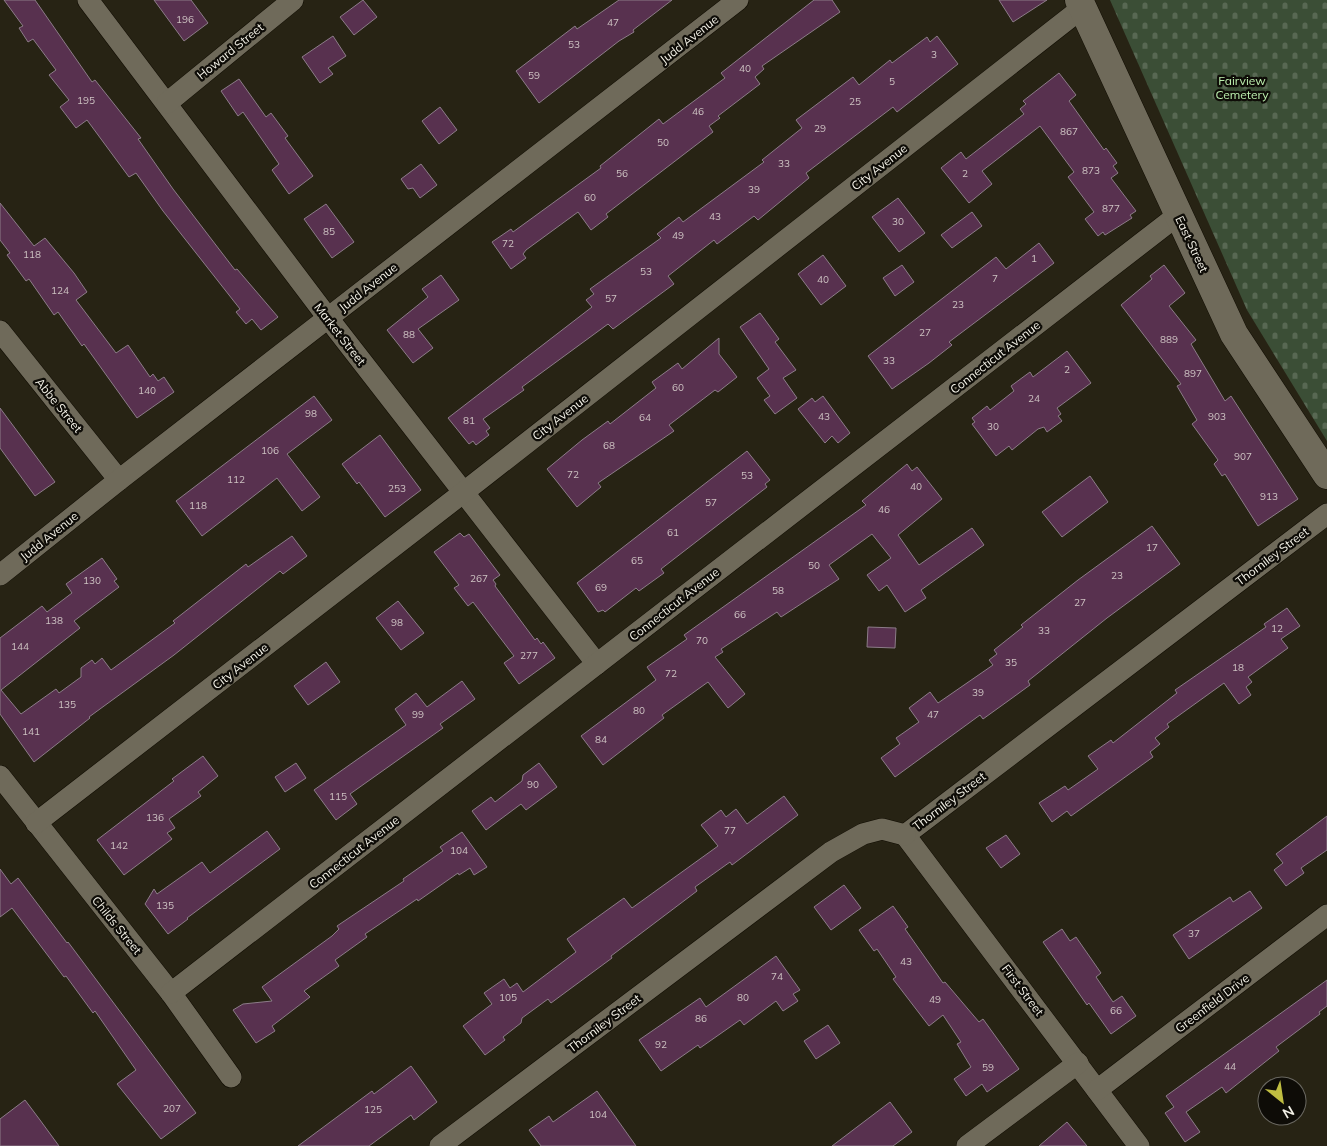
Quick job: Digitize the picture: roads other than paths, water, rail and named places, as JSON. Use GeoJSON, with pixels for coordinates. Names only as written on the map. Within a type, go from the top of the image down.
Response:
{"type":"FeatureCollection","features":[{"type":"Feature","properties":{"kind":"street","name":"Market Street"},"geometry":{"type":"LineString","coordinates":[[88,0],[167,102],[328,318],[597,664]]}},
{"type":"Feature","properties":{"kind":"street","name":"Howard Street"},"geometry":{"type":"LineString","coordinates":[[167,102],[293,0]]}},
{"type":"Feature","properties":{"kind":"street","name":"Judd Avenue"},"geometry":{"type":"LineString","coordinates":[[0,575],[119,480],[738,0]]}},
{"type":"Feature","properties":{"kind":"street","name":"East Street"},"geometry":{"type":"LineString","coordinates":[[1080,4],[1234,334],[1327,475]]}},
{"type":"Feature","properties":{"kind":"street","name":"City Avenue"},"geometry":{"type":"LineString","coordinates":[[36,824],[464,492],[1080,4]]}},
{"type":"Feature","properties":{"kind":"street","name":"Connecticut Avenue"},"geometry":{"type":"LineString","coordinates":[[171,993],[1178,215]]}},
{"type":"Feature","properties":{"kind":"street","name":"Abbe Street"},"geometry":{"type":"LineString","coordinates":[[0,331],[119,480]]}},
{"type":"Feature","properties":{"kind":"street","name":"Thorniley Street"},"geometry":{"type":"LineString","coordinates":[[440,1146],[831,852],[863,834],[882,829],[905,835],[1327,514]]}},
{"type":"Feature","properties":{"kind":"street","name":"Childs Street"},"geometry":{"type":"LineString","coordinates":[[0,776],[171,993],[231,1077]]}},
{"type":"Feature","properties":{"kind":"street","name":"First Street"},"geometry":{"type":"LineString","coordinates":[[905,835],[1139,1146]]}},
{"type":"Feature","properties":{"kind":"street","name":"Greenfield Drive"},"geometry":{"type":"LineString","coordinates":[[1097,1090],[1327,915]]}},
{"type":"Feature","properties":{"kind":"street"},"geometry":{"type":"LineString","coordinates":[[967,1146],[1078,1063]]}},
{"type":"Feature","properties":{"kind":"park label","name":"Fairview Cemetery"},"geometry":{"type":"Point","coordinates":[1242,87]}}]}
